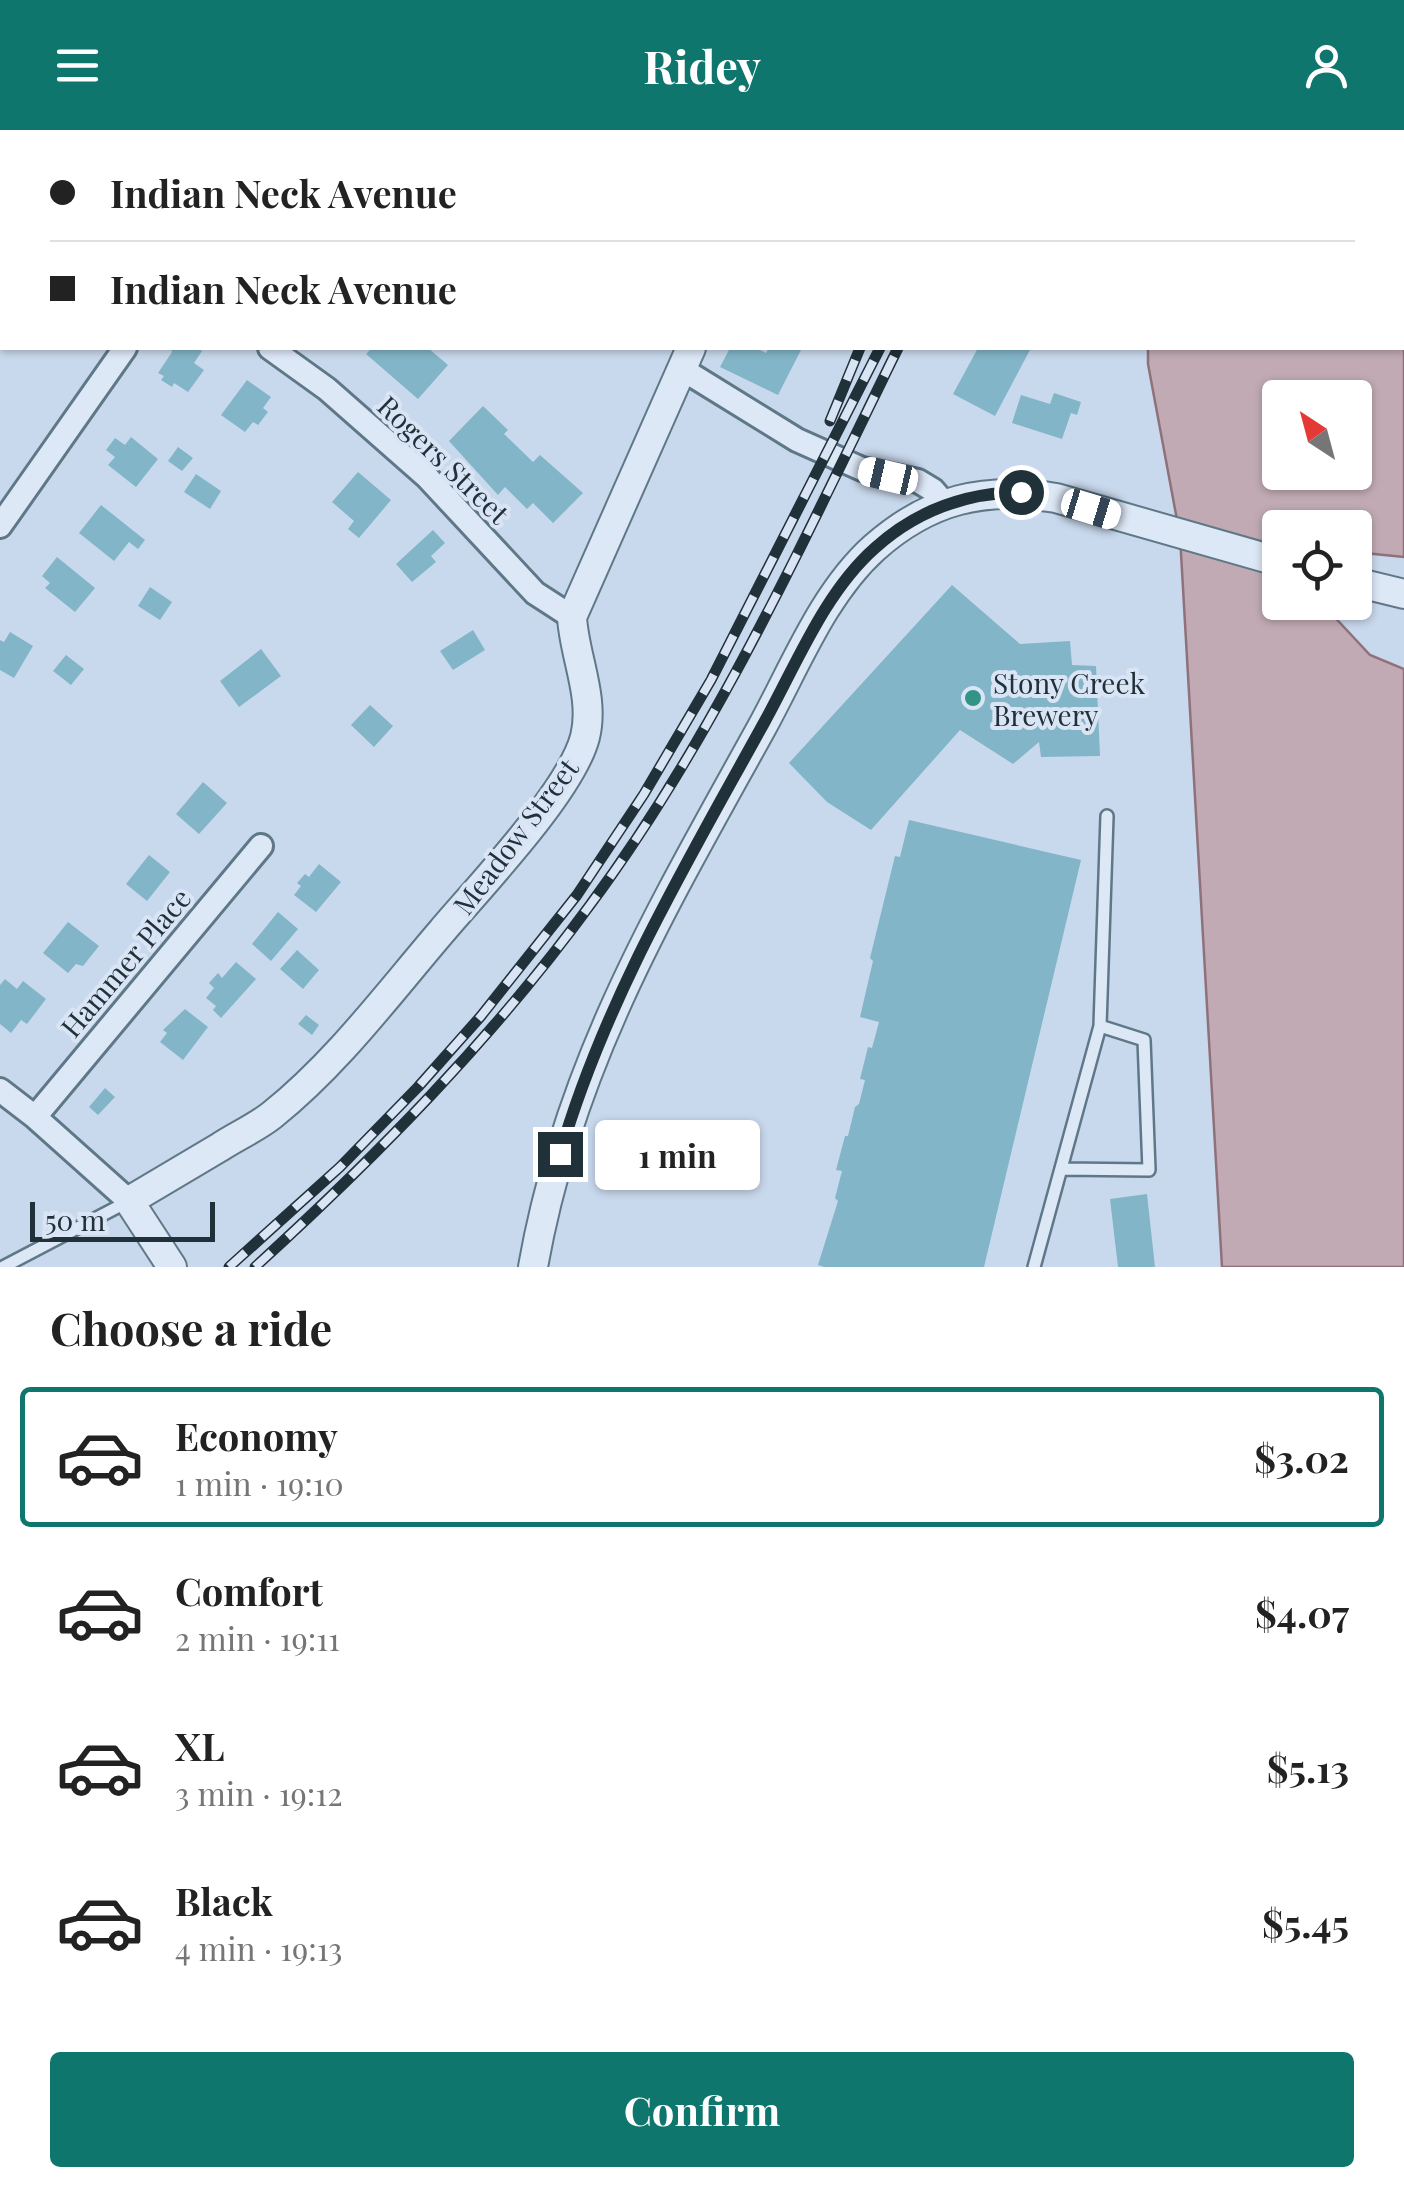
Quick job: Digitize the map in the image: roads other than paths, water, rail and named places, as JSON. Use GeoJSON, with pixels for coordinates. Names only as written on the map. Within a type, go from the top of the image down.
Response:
{"type":"FeatureCollection","features":[{"type":"Feature","properties":{"kind":"street"},"geometry":{"type":"LineString","coordinates":[[0,526],[124,350]]}},
{"type":"Feature","properties":{"kind":"street","name":"Rogers Street"},"geometry":{"type":"LineString","coordinates":[[273,350],[328,389],[428,477],[535,594],[572,617]]}},
{"type":"Feature","properties":{"kind":"street"},"geometry":{"type":"LineString","coordinates":[[572,617],[687,358],[797,440],[862,470],[918,481],[946,504]]}},
{"type":"Feature","properties":{"kind":"street"},"geometry":{"type":"LineString","coordinates":[[534,1267],[552,1180],[576,1100],[604,1027],[648,934],[831,602],[872,550],[908,523],[946,504],[993,492],[1021,492],[1056,498],[1262,557]]}},
{"type":"Feature","properties":{"kind":"street"},"geometry":{"type":"LineString","coordinates":[[1372,586],[1404,594]]}},
{"type":"Feature","properties":{"kind":"street","name":"Meadow Street"},"geometry":{"type":"LineString","coordinates":[[129,1201],[269,1118],[318,1076],[550,800],[585,736],[582,664],[572,617]]}},
{"type":"Feature","properties":{"kind":"street","name":"Hammer Place"},"geometry":{"type":"LineString","coordinates":[[35,1117],[261,846]]}},
{"type":"Feature","properties":{"kind":"street"},"geometry":{"type":"LineString","coordinates":[[0,1090],[129,1201],[172,1267]]}},
{"type":"Feature","properties":{"kind":"lane"},"geometry":{"type":"LineString","coordinates":[[1034,1267],[1100,1026],[1107,816]]}},
{"type":"Feature","properties":{"kind":"lane"},"geometry":{"type":"LineString","coordinates":[[1061,1169],[1149,1170],[1144,1040],[1100,1026]]}},
{"type":"Feature","properties":{"kind":"lane"},"geometry":{"type":"LineString","coordinates":[[2,1267],[129,1201]]}},
{"type":"Feature","properties":{"kind":"railway"},"geometry":{"type":"LineString","coordinates":[[830,421],[859,350]]}},
{"type":"Feature","properties":{"kind":"railway"},"geometry":{"type":"LineString","coordinates":[[229,1267],[340,1167],[418,1087],[481,1016],[577,895],[644,794],[711,680],[879,350]]}},
{"type":"Feature","properties":{"kind":"railway"},"geometry":{"type":"LineString","coordinates":[[255,1267],[432,1095],[552,954],[636,840],[756,634],[897,350]]}},
{"type":"Feature","properties":{"kind":"place","name":"Stony Creek Brewery"},"geometry":{"type":"Point","coordinates":[973,698]}}]}
